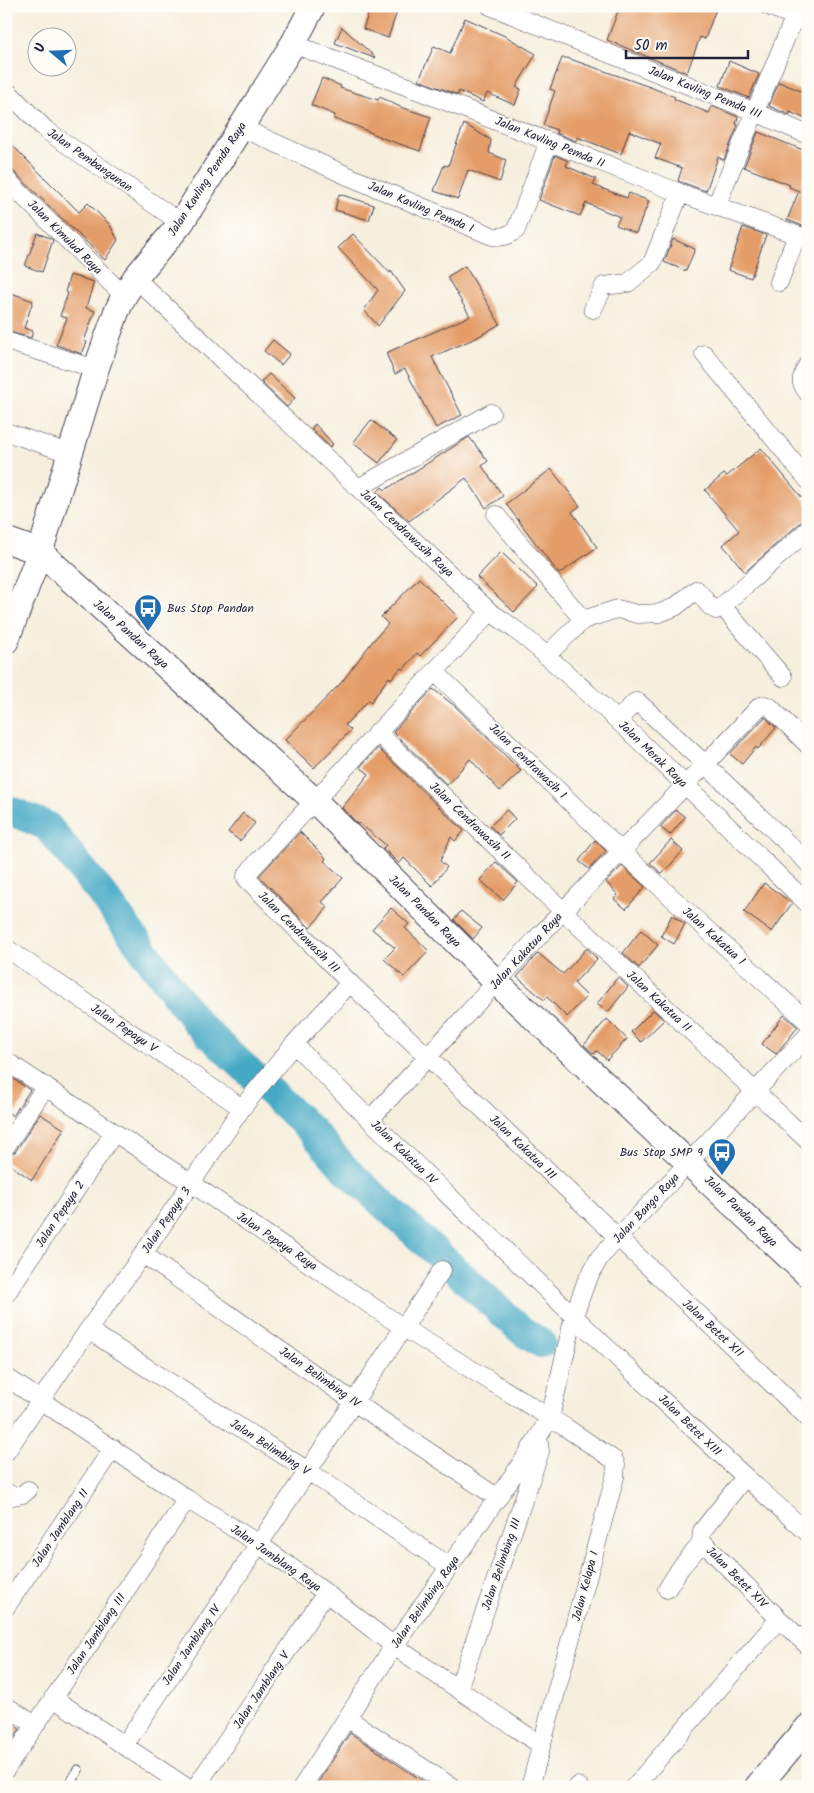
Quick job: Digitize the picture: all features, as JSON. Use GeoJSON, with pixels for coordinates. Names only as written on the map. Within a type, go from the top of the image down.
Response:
{"type":"FeatureCollection","features":[{"type":"Feature","properties":{"kind":"street","name":"Jalan Kavling Pemda Raya"},"geometry":{"type":"LineString","coordinates":[[6,641],[40,552],[69,453],[116,313],[130,287],[180,223],[293,44],[314,6]]}},
{"type":"Feature","properties":{"kind":"street","name":"Jalan Kavling Pemda III"},"geometry":{"type":"LineString","coordinates":[[490,6],[808,135]]}},
{"type":"Feature","properties":{"kind":"street"},"geometry":{"type":"LineString","coordinates":[[716,206],[755,112],[801,15],[768,6]]}},
{"type":"Feature","properties":{"kind":"street","name":"Jalan Kavling Pemda II"},"geometry":{"type":"LineString","coordinates":[[293,44],[716,206],[802,237]]}},
{"type":"Feature","properties":{"kind":"street","name":"Jalan Pembangunan"},"geometry":{"type":"LineString","coordinates":[[6,90],[46,130],[180,223]]}},
{"type":"Feature","properties":{"kind":"street","name":"Jalan Kavling Pemda I"},"geometry":{"type":"LineString","coordinates":[[240,127],[350,177],[492,236],[501,237],[509,235],[516,230],[549,141]]}},
{"type":"Feature","properties":{"kind":"street","name":"Jalan Kimulud Raya"},"geometry":{"type":"LineString","coordinates":[[6,179],[130,287]]}},
{"type":"Feature","properties":{"kind":"street"},"geometry":{"type":"LineString","coordinates":[[593,309],[604,286],[628,283],[652,263],[680,192]]}},
{"type":"Feature","properties":{"kind":"street"},"geometry":{"type":"LineString","coordinates":[[779,282],[802,237]]}},
{"type":"Feature","properties":{"kind":"street","name":"Jalan Cendrawasih Raya"},"geometry":{"type":"LineString","coordinates":[[130,287],[358,488],[490,612]]}},
{"type":"Feature","properties":{"kind":"street"},"geometry":{"type":"LineString","coordinates":[[6,341],[96,369]]}},
{"type":"Feature","properties":{"kind":"street"},"geometry":{"type":"LineString","coordinates":[[704,354],[808,480]]}},
{"type":"Feature","properties":{"kind":"street"},"geometry":{"type":"LineString","coordinates":[[808,364],[801,380],[808,393]]}},
{"type":"Feature","properties":{"kind":"street"},"geometry":{"type":"LineString","coordinates":[[358,488],[491,413]]}},
{"type":"Feature","properties":{"kind":"street"},"geometry":{"type":"LineString","coordinates":[[6,432],[69,453]]}},
{"type":"Feature","properties":{"kind":"street"},"geometry":{"type":"LineString","coordinates":[[496,515],[583,620]]}},
{"type":"Feature","properties":{"kind":"street"},"geometry":{"type":"LineString","coordinates":[[546,656],[583,620],[617,609],[638,614],[660,613],[675,607],[696,590],[716,610],[808,530]]}},
{"type":"Feature","properties":{"kind":"street"},"geometry":{"type":"LineString","coordinates":[[6,540],[40,552]]}},
{"type":"Feature","properties":{"kind":"street","name":"Jalan Pandan Raya"},"geometry":{"type":"LineString","coordinates":[[40,552],[315,801],[496,982],[808,1275]]}},
{"type":"Feature","properties":{"kind":"street"},"geometry":{"type":"LineString","coordinates":[[722,606],[783,677]]}},
{"type":"Feature","properties":{"kind":"street"},"geometry":{"type":"LineString","coordinates":[[315,801],[490,612]]}},
{"type":"Feature","properties":{"kind":"street","name":"Jalan Merak Raya"},"geometry":{"type":"LineString","coordinates":[[490,612],[504,620],[618,720],[695,775],[808,904]]}},
{"type":"Feature","properties":{"kind":"street","name":"Jalan Cendrawasih I"},"geometry":{"type":"LineString","coordinates":[[434,671],[621,851]]}},
{"type":"Feature","properties":{"kind":"street"},"geometry":{"type":"LineString","coordinates":[[618,720],[634,702],[638,702],[695,775],[808,863]]}},
{"type":"Feature","properties":{"kind":"street","name":"Jalan Kakatua Raya"},"geometry":{"type":"LineString","coordinates":[[370,1119],[563,911],[760,706],[765,705],[770,708],[808,745]]}},
{"type":"Feature","properties":{"kind":"street","name":"Jalan Cendrawasih II"},"geometry":{"type":"LineString","coordinates":[[378,732],[563,911]]}},
{"type":"Feature","properties":{"kind":"street","name":"Jalan Cendrawasih III"},"geometry":{"type":"LineString","coordinates":[[315,801],[252,868],[246,878],[350,983],[429,1057]]}},
{"type":"Feature","properties":{"kind":"street","name":"Jalan Kakatua I"},"geometry":{"type":"LineString","coordinates":[[621,851],[808,1022]]}},
{"type":"Feature","properties":{"kind":"street","name":"Jalan Kakatua II"},"geometry":{"type":"LineString","coordinates":[[563,911],[808,1141]]}},
{"type":"Feature","properties":{"kind":"street","name":"Jalan Pepayu V"},"geometry":{"type":"LineString","coordinates":[[6,948],[242,1108]]}},
{"type":"Feature","properties":{"kind":"street"},"geometry":{"type":"LineString","coordinates":[[294,1044],[350,983]]}},
{"type":"Feature","properties":{"kind":"street","name":"Jalan Bango Raya"},"geometry":{"type":"LineString","coordinates":[[550,1418],[574,1316],[591,1270],[600,1257],[754,1090],[808,1035]]}},
{"type":"Feature","properties":{"kind":"street","name":"Jalan Pepaya 3"},"geometry":{"type":"LineString","coordinates":[[6,1452],[253,1092],[294,1044]]}},
{"type":"Feature","properties":{"kind":"street","name":"Jalan Kakatua IV"},"geometry":{"type":"LineString","coordinates":[[294,1044],[574,1316]]}},
{"type":"Feature","properties":{"kind":"street","name":"Jalan Kakatua III"},"geometry":{"type":"LineString","coordinates":[[429,1057],[618,1238]]}},
{"type":"Feature","properties":{"kind":"street","name":"Jalan Pepaya Raya"},"geometry":{"type":"LineString","coordinates":[[6,1061],[191,1183],[404,1328],[550,1418]]}},
{"type":"Feature","properties":{"kind":"street"},"geometry":{"type":"LineString","coordinates":[[6,1146],[46,1086]]}},
{"type":"Feature","properties":{"kind":"street","name":"Jalan Pepaya 2"},"geometry":{"type":"LineString","coordinates":[[6,1294],[114,1133]]}},
{"type":"Feature","properties":{"kind":"street","name":"Jalan Betet XII"},"geometry":{"type":"LineString","coordinates":[[618,1238],[808,1418]]}},
{"type":"Feature","properties":{"kind":"street","name":"Jalan Belimbing IV"},"geometry":{"type":"LineString","coordinates":[[143,1254],[354,1402],[498,1498]]}},
{"type":"Feature","properties":{"kind":"street","name":"Jalan Jamblang IV"},"geometry":{"type":"LineString","coordinates":[[124,1746],[442,1270]]}},
{"type":"Feature","properties":{"kind":"street","name":"Jalan Betet XIII"},"geometry":{"type":"LineString","coordinates":[[574,1316],[745,1478],[808,1533]]}},
{"type":"Feature","properties":{"kind":"street","name":"Jalan Belimbing V"},"geometry":{"type":"LineString","coordinates":[[88,1330],[308,1471],[450,1567]]}},
{"type":"Feature","properties":{"kind":"street","name":"Jalan Jamblang Raya"},"geometry":{"type":"LineString","coordinates":[[6,1377],[187,1499],[259,1544],[394,1646],[541,1745]]}},
{"type":"Feature","properties":{"kind":"street","name":"Jalan Belimbing Raya"},"geometry":{"type":"LineString","coordinates":[[302,1787],[394,1646],[498,1498],[550,1418]]}},
{"type":"Feature","properties":{"kind":"street","name":"Jalan Kelapa I"},"geometry":{"type":"LineString","coordinates":[[530,1787],[616,1471],[616,1465],[610,1456],[550,1418]]}},
{"type":"Feature","properties":{"kind":"street","name":"Jalan Belimbing III"},"geometry":{"type":"LineString","coordinates":[[458,1689],[540,1452],[538,1439]]}},
{"type":"Feature","properties":{"kind":"street","name":"Jalan Jamblang II"},"geometry":{"type":"LineString","coordinates":[[6,1607],[113,1448]]}},
{"type":"Feature","properties":{"kind":"street","name":"Jalan Betet XIV"},"geometry":{"type":"LineString","coordinates":[[745,1478],[702,1532],[700,1538],[702,1543],[778,1619],[808,1646]]}},
{"type":"Feature","properties":{"kind":"street"},"geometry":{"type":"LineString","coordinates":[[6,1492],[13,1496],[23,1494],[28,1490]]}},
{"type":"Feature","properties":{"kind":"street","name":"Jalan Jamblang III"},"geometry":{"type":"LineString","coordinates":[[6,1769],[187,1499]]}},
{"type":"Feature","properties":{"kind":"street"},"geometry":{"type":"LineString","coordinates":[[666,1589],[680,1567],[702,1543]]}},
{"type":"Feature","properties":{"kind":"street","name":"Jalan Jamblang V"},"geometry":{"type":"LineString","coordinates":[[196,1787],[326,1593]]}},
{"type":"Feature","properties":{"kind":"street"},"geometry":{"type":"LineString","coordinates":[[634,1787],[778,1619]]}},
{"type":"Feature","properties":{"kind":"street"},"geometry":{"type":"LineString","coordinates":[[53,1698],[186,1787]]}},
{"type":"Feature","properties":{"kind":"street"},"geometry":{"type":"LineString","coordinates":[[6,1706],[35,1725]]}},
{"type":"Feature","properties":{"kind":"street"},"geometry":{"type":"LineString","coordinates":[[347,1718],[452,1787]]}},
{"type":"Feature","properties":{"kind":"street"},"geometry":{"type":"LineString","coordinates":[[757,1787],[808,1727]]}},
{"type":"Feature","properties":{"kind":"lane"},"geometry":{"type":"LineString","coordinates":[[67,1787],[78,1770]]}},
{"type":"Feature","properties":{"kind":"building"},"geometry":{"type":"Polygon","coordinates":[[[371,6],[399,6],[388,38],[363,29],[371,6]]]}},
{"type":"Feature","properties":{"kind":"building"},"geometry":{"type":"Polygon","coordinates":[[[620,6],[717,6],[705,39],[700,37],[687,73],[607,40],[620,6]]]}},
{"type":"Feature","properties":{"kind":"building"},"geometry":{"type":"Polygon","coordinates":[[[465,18],[507,37],[536,54],[516,87],[521,89],[515,105],[487,93],[483,102],[459,91],[458,95],[419,80],[434,46],[450,53],[465,18]]]}},
{"type":"Feature","properties":{"kind":"building"},"geometry":{"type":"Polygon","coordinates":[[[342,27],[375,57],[335,43],[342,27]]]}},
{"type":"Feature","properties":{"kind":"building"},"geometry":{"type":"Polygon","coordinates":[[[562,58],[567,58],[650,87],[709,113],[712,106],[738,117],[736,124],[738,125],[724,160],[718,157],[706,191],[678,181],[682,168],[655,158],[661,144],[629,131],[621,154],[577,137],[576,141],[556,133],[557,130],[543,125],[555,91],[550,89],[562,58]]]}},
{"type":"Feature","properties":{"kind":"building"},"geometry":{"type":"Polygon","coordinates":[[[729,61],[759,74],[749,98],[720,86],[729,61]]]}},
{"type":"Feature","properties":{"kind":"building"},"geometry":{"type":"Polygon","coordinates":[[[322,78],[341,86],[340,88],[378,100],[380,97],[400,107],[431,117],[420,151],[334,119],[335,115],[311,105],[322,78]]]}},
{"type":"Feature","properties":{"kind":"building"},"geometry":{"type":"Polygon","coordinates":[[[779,82],[808,94],[808,120],[790,112],[789,115],[769,106],[779,82]]]}},
{"type":"Feature","properties":{"kind":"building"},"geometry":{"type":"Polygon","coordinates":[[[464,124],[491,140],[489,153],[506,160],[500,182],[468,170],[458,199],[434,191],[444,165],[448,166],[464,124]]]}},
{"type":"Feature","properties":{"kind":"building"},"geometry":{"type":"Polygon","coordinates":[[[758,132],[808,152],[808,228],[787,220],[799,191],[789,187],[790,185],[744,167],[758,132]]]}},
{"type":"Feature","properties":{"kind":"building"},"geometry":{"type":"Polygon","coordinates":[[[6,139],[79,212],[88,203],[110,225],[118,240],[105,260],[13,171],[6,169],[6,139]]]}},
{"type":"Feature","properties":{"kind":"building"},"geometry":{"type":"Polygon","coordinates":[[[555,155],[568,161],[566,166],[596,179],[593,185],[627,198],[629,193],[649,201],[636,233],[616,225],[620,217],[586,203],[580,216],[539,200],[555,155]]]}},
{"type":"Feature","properties":{"kind":"building"},"geometry":{"type":"Polygon","coordinates":[[[339,194],[374,205],[369,220],[335,210],[339,194]]]}},
{"type":"Feature","properties":{"kind":"building"},"geometry":{"type":"Polygon","coordinates":[[[743,227],[766,235],[751,278],[728,270],[743,227]]]}},
{"type":"Feature","properties":{"kind":"building"},"geometry":{"type":"Polygon","coordinates":[[[37,233],[53,240],[42,272],[25,266],[37,233]]]}},
{"type":"Feature","properties":{"kind":"building"},"geometry":{"type":"Polygon","coordinates":[[[353,234],[390,273],[391,271],[405,291],[378,326],[364,310],[378,290],[338,248],[353,234]]]}},
{"type":"Feature","properties":{"kind":"building"},"geometry":{"type":"Polygon","coordinates":[[[673,239],[695,249],[686,271],[664,262],[673,239]]]}},
{"type":"Feature","properties":{"kind":"building"},"geometry":{"type":"Polygon","coordinates":[[[465,266],[500,324],[476,338],[432,357],[462,415],[436,428],[405,369],[395,374],[386,353],[470,316],[447,277],[465,266]]]}},
{"type":"Feature","properties":{"kind":"building"},"geometry":{"type":"Polygon","coordinates":[[[70,275],[94,282],[86,308],[95,311],[84,341],[87,342],[82,354],[56,345],[67,318],[60,316],[68,293],[65,292],[70,275]]]}},
{"type":"Feature","properties":{"kind":"building"},"geometry":{"type":"Polygon","coordinates":[[[6,291],[33,301],[24,328],[33,331],[31,338],[6,331],[6,291]]]}},
{"type":"Feature","properties":{"kind":"building"},"geometry":{"type":"Polygon","coordinates":[[[273,340],[290,354],[281,365],[264,351],[273,340]]]}},
{"type":"Feature","properties":{"kind":"building"},"geometry":{"type":"Polygon","coordinates":[[[269,374],[295,398],[287,407],[261,382],[269,374]]]}},
{"type":"Feature","properties":{"kind":"building"},"geometry":{"type":"Polygon","coordinates":[[[371,420],[397,440],[379,463],[353,443],[371,420]]]}},
{"type":"Feature","properties":{"kind":"building"},"geometry":{"type":"Polygon","coordinates":[[[315,424],[333,444],[330,447],[311,429],[315,424]]]}},
{"type":"Feature","properties":{"kind":"building"},"geometry":{"type":"Polygon","coordinates":[[[469,437],[488,461],[482,466],[503,496],[486,508],[466,478],[409,521],[377,492],[382,487],[385,490],[469,437]]]}},
{"type":"Feature","properties":{"kind":"building"},"geometry":{"type":"Polygon","coordinates":[[[761,448],[808,505],[808,520],[801,522],[745,572],[723,545],[739,531],[705,490],[724,474],[727,476],[761,448]]]}},
{"type":"Feature","properties":{"kind":"building"},"geometry":{"type":"Polygon","coordinates":[[[551,469],[580,506],[572,512],[597,547],[559,574],[506,504],[551,469]]]}},
{"type":"Feature","properties":{"kind":"building"},"geometry":{"type":"Polygon","coordinates":[[[501,552],[538,587],[514,612],[477,577],[501,552]]]}},
{"type":"Feature","properties":{"kind":"building"},"geometry":{"type":"Polygon","coordinates":[[[419,578],[458,617],[420,656],[417,653],[403,670],[401,668],[391,679],[389,677],[371,702],[369,700],[345,725],[351,730],[314,768],[285,740],[341,683],[388,624],[381,617],[419,578]]]}},
{"type":"Feature","properties":{"kind":"building"},"geometry":{"type":"Polygon","coordinates":[[[433,689],[456,707],[521,771],[500,791],[470,759],[447,785],[393,732],[433,689]]]}},
{"type":"Feature","properties":{"kind":"building"},"geometry":{"type":"Polygon","coordinates":[[[765,717],[776,728],[742,764],[730,754],[765,717]]]}},
{"type":"Feature","properties":{"kind":"building"},"geometry":{"type":"Polygon","coordinates":[[[378,748],[464,831],[455,841],[451,837],[440,861],[447,867],[432,886],[404,858],[399,864],[383,848],[386,845],[358,824],[342,808],[369,774],[360,767],[378,748]]]}},
{"type":"Feature","properties":{"kind":"building"},"geometry":{"type":"Polygon","coordinates":[[[507,810],[515,819],[499,835],[490,826],[507,810]]]}},
{"type":"Feature","properties":{"kind":"building"},"geometry":{"type":"Polygon","coordinates":[[[676,810],[685,817],[670,835],[660,827],[676,810]]]}},
{"type":"Feature","properties":{"kind":"building"},"geometry":{"type":"Polygon","coordinates":[[[243,813],[255,823],[240,841],[228,832],[243,813]]]}},
{"type":"Feature","properties":{"kind":"building"},"geometry":{"type":"Polygon","coordinates":[[[300,832],[326,858],[324,861],[343,878],[322,902],[328,907],[310,928],[259,876],[300,832]]]}},
{"type":"Feature","properties":{"kind":"building"},"geometry":{"type":"Polygon","coordinates":[[[595,840],[606,851],[589,869],[579,861],[595,840]]]}},
{"type":"Feature","properties":{"kind":"building"},"geometry":{"type":"Polygon","coordinates":[[[671,840],[683,851],[662,874],[650,863],[671,840]]]}},
{"type":"Feature","properties":{"kind":"building"},"geometry":{"type":"Polygon","coordinates":[[[496,862],[518,882],[503,900],[480,880],[496,862]]]}},
{"type":"Feature","properties":{"kind":"building"},"geometry":{"type":"Polygon","coordinates":[[[622,866],[645,887],[626,909],[614,899],[618,895],[606,882],[622,866]]]}},
{"type":"Feature","properties":{"kind":"building"},"geometry":{"type":"Polygon","coordinates":[[[764,883],[792,903],[772,932],[744,912],[764,883]]]}},
{"type":"Feature","properties":{"kind":"building"},"geometry":{"type":"Polygon","coordinates":[[[391,908],[409,924],[405,928],[429,951],[404,977],[384,959],[395,948],[372,929],[391,908]]]}},
{"type":"Feature","properties":{"kind":"building"},"geometry":{"type":"Polygon","coordinates":[[[461,911],[482,928],[473,939],[454,920],[461,911]]]}},
{"type":"Feature","properties":{"kind":"building"},"geometry":{"type":"Polygon","coordinates":[[[672,915],[685,924],[674,944],[661,936],[672,915]]]}},
{"type":"Feature","properties":{"kind":"building"},"geometry":{"type":"Polygon","coordinates":[[[641,930],[658,945],[639,968],[623,953],[641,930]]]}},
{"type":"Feature","properties":{"kind":"building"},"geometry":{"type":"Polygon","coordinates":[[[587,948],[597,959],[574,983],[587,996],[567,1017],[547,997],[544,1000],[517,977],[538,953],[563,974],[587,948]]]}},
{"type":"Feature","properties":{"kind":"building"},"geometry":{"type":"Polygon","coordinates":[[[618,977],[628,987],[608,1012],[597,1004],[618,977]]]}},
{"type":"Feature","properties":{"kind":"building"},"geometry":{"type":"Polygon","coordinates":[[[653,1010],[664,1020],[641,1042],[631,1032],[653,1010]]]}},
{"type":"Feature","properties":{"kind":"building"},"geometry":{"type":"Polygon","coordinates":[[[784,1015],[798,1027],[776,1054],[762,1044],[784,1015]]]}},
{"type":"Feature","properties":{"kind":"building"},"geometry":{"type":"Polygon","coordinates":[[[607,1019],[627,1039],[607,1060],[597,1051],[594,1054],[584,1045],[607,1019]]]}},
{"type":"Feature","properties":{"kind":"building"},"geometry":{"type":"Polygon","coordinates":[[[6,1074],[30,1090],[13,1116],[6,1111],[6,1074]]]}},
{"type":"Feature","properties":{"kind":"building"},"geometry":{"type":"Polygon","coordinates":[[[40,1114],[64,1129],[32,1180],[6,1162],[6,1156],[15,1152],[40,1114]]]}},
{"type":"Feature","properties":{"kind":"building"},"geometry":{"type":"Polygon","coordinates":[[[6,1719],[20,1729],[6,1750],[6,1719]]]}},
{"type":"Feature","properties":{"kind":"building"},"geometry":{"type":"Polygon","coordinates":[[[350,1733],[432,1787],[315,1787],[350,1733]]]}},
{"type":"Feature","properties":{"kind":"waterway"},"geometry":{"type":"LineString","coordinates":[[6,809],[47,826],[105,898],[197,1023],[310,1129],[346,1170],[522,1331],[541,1343]]}},
{"type":"Feature","properties":{"kind":"place","name":"Bus Stop Pandan"},"geometry":{"type":"Point","coordinates":[148,632]}},
{"type":"Feature","properties":{"kind":"place","name":"Bus Stop SMP 9"},"geometry":{"type":"Point","coordinates":[722,1176]}}]}
